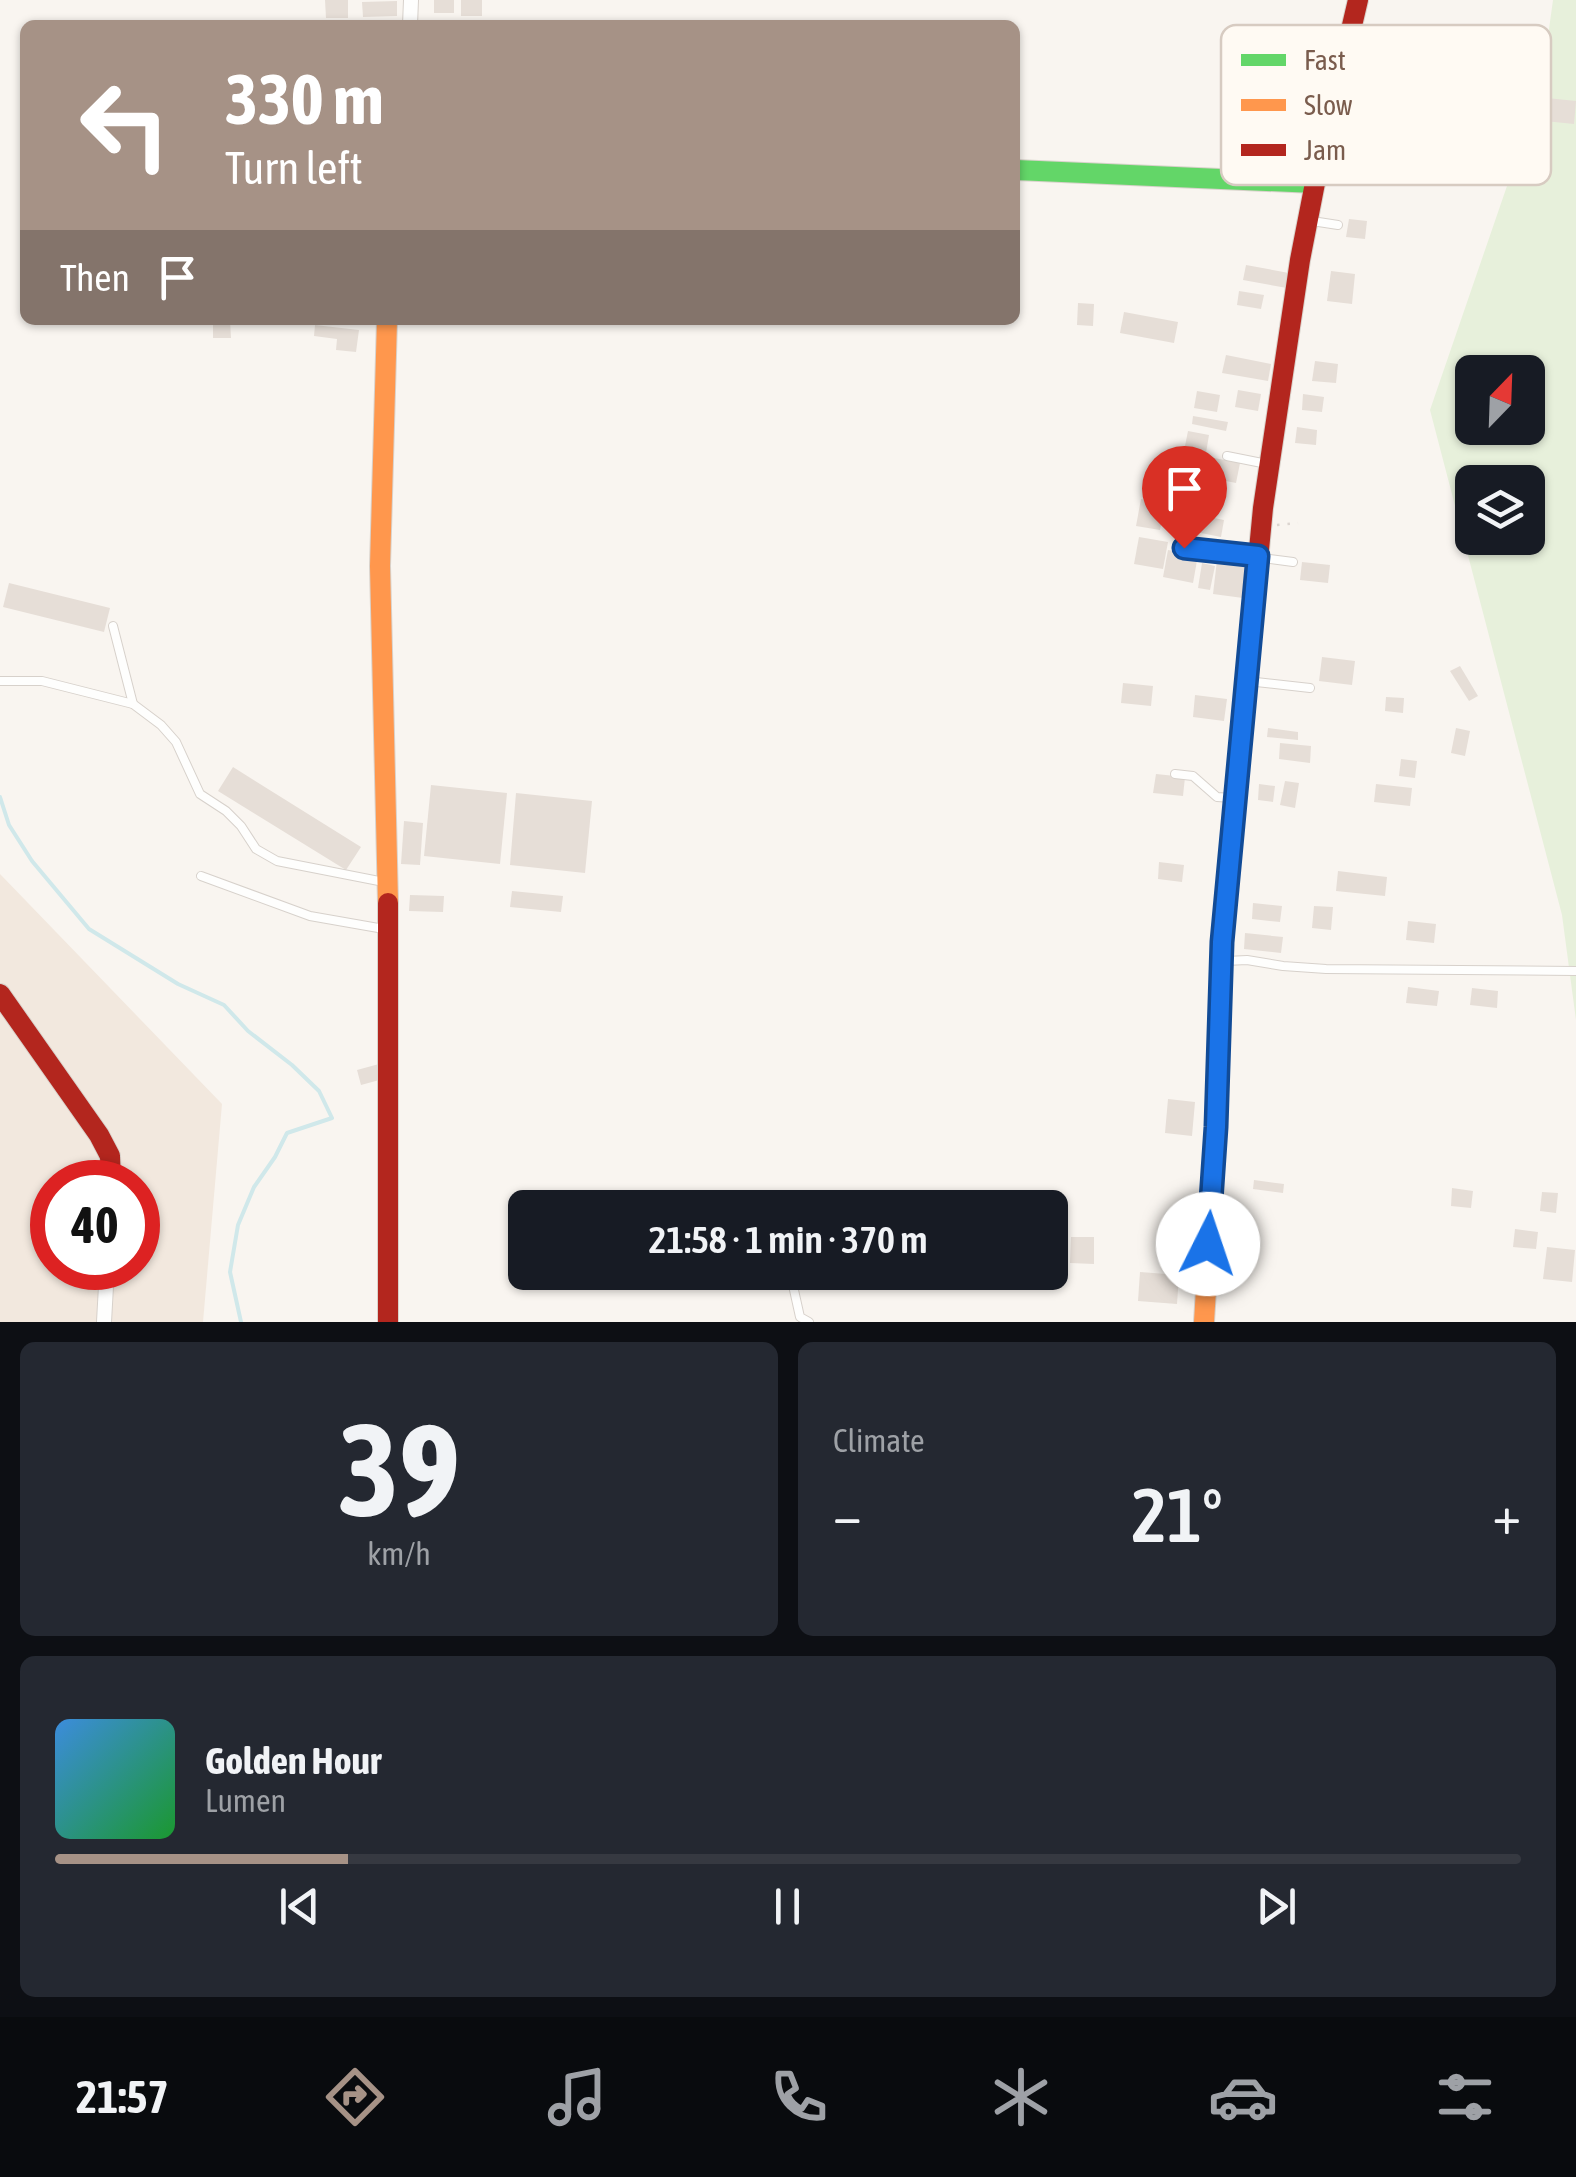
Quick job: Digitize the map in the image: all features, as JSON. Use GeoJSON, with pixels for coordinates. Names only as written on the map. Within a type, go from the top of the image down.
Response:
{"type":"FeatureCollection","features":[{"type":"Feature","properties":{"kind":"street"},"geometry":{"type":"LineString","coordinates":[[1352,25],[1358,0]]}},
{"type":"Feature","properties":{"kind":"street"},"geometry":{"type":"LineString","coordinates":[[1020,170],[1221,179]]}},
{"type":"Feature","properties":{"kind":"street"},"geometry":{"type":"LineString","coordinates":[[1204,1322],[1221,962],[1258,556],[1315,185]]}},
{"type":"Feature","properties":{"kind":"street"},"geometry":{"type":"LineString","coordinates":[[386,325],[380,566],[388,883],[388,1322]]}},
{"type":"Feature","properties":{"kind":"street"},"geometry":{"type":"LineString","coordinates":[[0,994],[98,1134],[110,1160]]}},
{"type":"Feature","properties":{"kind":"street"},"geometry":{"type":"LineString","coordinates":[[104,1322],[106,1290]]}},
{"type":"Feature","properties":{"kind":"lane"},"geometry":{"type":"LineString","coordinates":[[1308,220],[1338,225]]}},
{"type":"Feature","properties":{"kind":"lane"},"geometry":{"type":"LineString","coordinates":[[1227,456],[1269,465]]}},
{"type":"Feature","properties":{"kind":"lane"},"geometry":{"type":"LineString","coordinates":[[1184,548],[1293,562]]}},
{"type":"Feature","properties":{"kind":"lane"},"geometry":{"type":"LineString","coordinates":[[113,626],[133,704]]}},
{"type":"Feature","properties":{"kind":"lane"},"geometry":{"type":"LineString","coordinates":[[0,681],[42,682],[133,704],[176,742],[200,794],[226,810],[256,849],[277,861],[388,883]]}},
{"type":"Feature","properties":{"kind":"lane"},"geometry":{"type":"LineString","coordinates":[[1247,681],[1310,688]]}},
{"type":"Feature","properties":{"kind":"lane"},"geometry":{"type":"LineString","coordinates":[[1175,774],[1193,776],[1217,797],[1236,798]]}},
{"type":"Feature","properties":{"kind":"lane"},"geometry":{"type":"LineString","coordinates":[[201,876],[310,916],[388,929]]}},
{"type":"Feature","properties":{"kind":"lane"},"geometry":{"type":"LineString","coordinates":[[1221,962],[1247,960],[1326,969],[1576,971]]}},
{"type":"Feature","properties":{"kind":"lane"},"geometry":{"type":"LineString","coordinates":[[794,1290],[800,1317],[809,1322]]}},
{"type":"Feature","properties":{"kind":"shaded area"},"geometry":{"type":"Polygon","coordinates":[[[0,874],[222,1104],[203,1322],[0,1322],[0,874]]]}},
{"type":"Feature","properties":{"kind":"green space"},"geometry":{"type":"Polygon","coordinates":[[[1553,0],[1576,0],[1576,1020],[1562,915],[1468,555],[1545,555],[1545,465],[1455,465],[1455,506],[1430,410],[1507,185],[1551,185],[1550,25],[1553,0]]]}},
{"type":"Feature","properties":{"kind":"building"},"geometry":{"type":"Polygon","coordinates":[[[325,0],[348,0],[348,18],[326,18],[325,0]]]}},
{"type":"Feature","properties":{"kind":"building"},"geometry":{"type":"Polygon","coordinates":[[[434,0],[454,0],[454,13],[434,13],[434,0]]]}},
{"type":"Feature","properties":{"kind":"building"},"geometry":{"type":"Polygon","coordinates":[[[461,0],[482,0],[482,16],[461,16],[461,0]]]}},
{"type":"Feature","properties":{"kind":"building"},"geometry":{"type":"Polygon","coordinates":[[[397,1],[397,16],[363,17],[362,2],[397,1]]]}},
{"type":"Feature","properties":{"kind":"building"},"geometry":{"type":"Polygon","coordinates":[[[1551,98],[1576,101],[1574,124],[1551,122],[1551,98]]]}},
{"type":"Feature","properties":{"kind":"building"},"geometry":{"type":"Polygon","coordinates":[[[1349,219],[1367,221],[1365,239],[1346,237],[1349,219]]]}},
{"type":"Feature","properties":{"kind":"building"},"geometry":{"type":"Polygon","coordinates":[[[1246,265],[1289,273],[1287,288],[1243,280],[1246,265]]]}},
{"type":"Feature","properties":{"kind":"building"},"geometry":{"type":"Polygon","coordinates":[[[1331,271],[1355,274],[1352,304],[1327,301],[1331,271]]]}},
{"type":"Feature","properties":{"kind":"building"},"geometry":{"type":"Polygon","coordinates":[[[1239,291],[1264,295],[1261,309],[1237,305],[1239,291]]]}},
{"type":"Feature","properties":{"kind":"building"},"geometry":{"type":"Polygon","coordinates":[[[1078,303],[1094,304],[1093,326],[1077,325],[1078,303]]]}},
{"type":"Feature","properties":{"kind":"building"},"geometry":{"type":"Polygon","coordinates":[[[1124,312],[1178,322],[1174,343],[1120,333],[1124,312]]]}},
{"type":"Feature","properties":{"kind":"building"},"geometry":{"type":"Polygon","coordinates":[[[213,325],[230,325],[231,338],[213,338],[213,325]]]}},
{"type":"Feature","properties":{"kind":"building"},"geometry":{"type":"Polygon","coordinates":[[[315,325],[359,330],[356,352],[336,350],[337,339],[314,336],[315,325]]]}},
{"type":"Feature","properties":{"kind":"building"},"geometry":{"type":"Polygon","coordinates":[[[1226,355],[1271,364],[1268,381],[1222,373],[1226,355]]]}},
{"type":"Feature","properties":{"kind":"building"},"geometry":{"type":"Polygon","coordinates":[[[1315,361],[1338,364],[1336,383],[1312,381],[1315,361]]]}},
{"type":"Feature","properties":{"kind":"building"},"geometry":{"type":"Polygon","coordinates":[[[1238,390],[1261,394],[1258,411],[1235,407],[1238,390]]]}},
{"type":"Feature","properties":{"kind":"building"},"geometry":{"type":"Polygon","coordinates":[[[1197,391],[1220,395],[1217,412],[1194,408],[1197,391]]]}},
{"type":"Feature","properties":{"kind":"building"},"geometry":{"type":"Polygon","coordinates":[[[1303,394],[1324,397],[1322,412],[1302,410],[1303,394]]]}},
{"type":"Feature","properties":{"kind":"building"},"geometry":{"type":"Polygon","coordinates":[[[1193,416],[1228,422],[1226,431],[1192,424],[1193,416]]]}},
{"type":"Feature","properties":{"kind":"building"},"geometry":{"type":"Polygon","coordinates":[[[1297,427],[1317,430],[1316,445],[1295,443],[1297,427]]]}},
{"type":"Feature","properties":{"kind":"building"},"geometry":{"type":"Polygon","coordinates":[[[1188,431],[1209,435],[1204,465],[1182,461],[1188,431]]]}},
{"type":"Feature","properties":{"kind":"building"},"geometry":{"type":"Polygon","coordinates":[[[1209,457],[1240,463],[1236,483],[1206,477],[1209,457]]]}},
{"type":"Feature","properties":{"kind":"building"},"geometry":{"type":"Polygon","coordinates":[[[1141,499],[1165,504],[1160,530],[1136,526],[1141,499]]]}},
{"type":"Feature","properties":{"kind":"building"},"geometry":{"type":"Polygon","coordinates":[[[1194,514],[1224,520],[1221,537],[1191,531],[1194,514]]]}},
{"type":"Feature","properties":{"kind":"building"},"geometry":{"type":"Polygon","coordinates":[[[1139,537],[1168,542],[1163,569],[1134,564],[1139,537]]]}},
{"type":"Feature","properties":{"kind":"building"},"geometry":{"type":"Polygon","coordinates":[[[1168,550],[1198,555],[1193,583],[1163,577],[1168,550]]]}},
{"type":"Feature","properties":{"kind":"building"},"geometry":{"type":"Polygon","coordinates":[[[1217,560],[1247,564],[1243,598],[1213,594],[1217,560]]]}},
{"type":"Feature","properties":{"kind":"building"},"geometry":{"type":"Polygon","coordinates":[[[1302,562],[1330,565],[1328,583],[1300,580],[1302,562]]]}},
{"type":"Feature","properties":{"kind":"building"},"geometry":{"type":"Polygon","coordinates":[[[1202,563],[1215,566],[1210,590],[1198,588],[1202,563]]]}},
{"type":"Feature","properties":{"kind":"building"},"geometry":{"type":"Polygon","coordinates":[[[9,583],[110,608],[104,632],[3,607],[9,583]]]}},
{"type":"Feature","properties":{"kind":"building"},"geometry":{"type":"Polygon","coordinates":[[[1322,657],[1355,661],[1352,685],[1319,681],[1322,657]]]}},
{"type":"Feature","properties":{"kind":"building"},"geometry":{"type":"Polygon","coordinates":[[[1460,666],[1478,696],[1469,701],[1450,671],[1460,666]]]}},
{"type":"Feature","properties":{"kind":"building"},"geometry":{"type":"Polygon","coordinates":[[[1123,683],[1153,686],[1151,706],[1121,703],[1123,683]]]}},
{"type":"Feature","properties":{"kind":"building"},"geometry":{"type":"Polygon","coordinates":[[[1195,695],[1227,699],[1224,721],[1193,717],[1195,695]]]}},
{"type":"Feature","properties":{"kind":"building"},"geometry":{"type":"Polygon","coordinates":[[[1386,697],[1404,698],[1403,713],[1385,711],[1386,697]]]}},
{"type":"Feature","properties":{"kind":"building"},"geometry":{"type":"Polygon","coordinates":[[[1268,728],[1298,732],[1298,740],[1267,737],[1268,728]]]}},
{"type":"Feature","properties":{"kind":"building"},"geometry":{"type":"Polygon","coordinates":[[[1456,728],[1470,731],[1465,756],[1451,753],[1456,728]]]}},
{"type":"Feature","properties":{"kind":"building"},"geometry":{"type":"Polygon","coordinates":[[[1280,743],[1311,746],[1310,763],[1279,759],[1280,743]]]}},
{"type":"Feature","properties":{"kind":"building"},"geometry":{"type":"Polygon","coordinates":[[[1401,759],[1417,761],[1415,778],[1399,776],[1401,759]]]}},
{"type":"Feature","properties":{"kind":"building"},"geometry":{"type":"Polygon","coordinates":[[[233,767],[361,847],[346,870],[218,791],[233,767]]]}},
{"type":"Feature","properties":{"kind":"building"},"geometry":{"type":"Polygon","coordinates":[[[1156,774],[1185,777],[1183,796],[1153,793],[1156,774]]]}},
{"type":"Feature","properties":{"kind":"building"},"geometry":{"type":"Polygon","coordinates":[[[1285,781],[1299,783],[1295,808],[1280,805],[1285,781]]]}},
{"type":"Feature","properties":{"kind":"building"},"geometry":{"type":"Polygon","coordinates":[[[1259,784],[1275,786],[1273,802],[1258,800],[1259,784]]]}},
{"type":"Feature","properties":{"kind":"building"},"geometry":{"type":"Polygon","coordinates":[[[1376,784],[1412,788],[1410,806],[1374,802],[1376,784]]]}},
{"type":"Feature","properties":{"kind":"building"},"geometry":{"type":"Polygon","coordinates":[[[431,785],[507,793],[500,864],[424,856],[431,785]]]}},
{"type":"Feature","properties":{"kind":"building"},"geometry":{"type":"Polygon","coordinates":[[[516,793],[592,801],[585,873],[510,865],[516,793]]]}},
{"type":"Feature","properties":{"kind":"building"},"geometry":{"type":"Polygon","coordinates":[[[404,821],[423,823],[420,865],[401,864],[404,821]]]}},
{"type":"Feature","properties":{"kind":"building"},"geometry":{"type":"Polygon","coordinates":[[[1159,862],[1184,865],[1182,882],[1158,879],[1159,862]]]}},
{"type":"Feature","properties":{"kind":"building"},"geometry":{"type":"Polygon","coordinates":[[[1338,871],[1387,877],[1385,896],[1336,891],[1338,871]]]}},
{"type":"Feature","properties":{"kind":"building"},"geometry":{"type":"Polygon","coordinates":[[[512,891],[563,896],[561,912],[510,907],[512,891]]]}},
{"type":"Feature","properties":{"kind":"building"},"geometry":{"type":"Polygon","coordinates":[[[410,895],[444,896],[443,912],[409,911],[410,895]]]}},
{"type":"Feature","properties":{"kind":"building"},"geometry":{"type":"Polygon","coordinates":[[[1253,903],[1282,906],[1280,922],[1252,919],[1253,903]]]}},
{"type":"Feature","properties":{"kind":"building"},"geometry":{"type":"Polygon","coordinates":[[[1314,906],[1333,907],[1331,930],[1312,928],[1314,906]]]}},
{"type":"Feature","properties":{"kind":"building"},"geometry":{"type":"Polygon","coordinates":[[[1408,921],[1436,924],[1434,943],[1406,940],[1408,921]]]}},
{"type":"Feature","properties":{"kind":"building"},"geometry":{"type":"Polygon","coordinates":[[[1245,933],[1283,937],[1281,953],[1244,949],[1245,933]]]}},
{"type":"Feature","properties":{"kind":"building"},"geometry":{"type":"Polygon","coordinates":[[[1408,987],[1439,991],[1437,1006],[1406,1003],[1408,987]]]}},
{"type":"Feature","properties":{"kind":"building"},"geometry":{"type":"Polygon","coordinates":[[[1472,988],[1498,991],[1497,1008],[1470,1005],[1472,988]]]}},
{"type":"Feature","properties":{"kind":"building"},"geometry":{"type":"Polygon","coordinates":[[[379,1064],[383,1079],[361,1085],[357,1070],[379,1064]]]}},
{"type":"Feature","properties":{"kind":"building"},"geometry":{"type":"Polygon","coordinates":[[[1168,1099],[1195,1102],[1192,1136],[1165,1133],[1168,1099]]]}},
{"type":"Feature","properties":{"kind":"building"},"geometry":{"type":"Polygon","coordinates":[[[1254,1180],[1284,1184],[1283,1193],[1253,1189],[1254,1180]]]}},
{"type":"Feature","properties":{"kind":"building"},"geometry":{"type":"Polygon","coordinates":[[[1452,1188],[1473,1191],[1471,1208],[1451,1206],[1452,1188]]]}},
{"type":"Feature","properties":{"kind":"building"},"geometry":{"type":"Polygon","coordinates":[[[1542,1192],[1558,1193],[1556,1213],[1540,1211],[1542,1192]]]}},
{"type":"Feature","properties":{"kind":"building"},"geometry":{"type":"Polygon","coordinates":[[[1515,1229],[1538,1232],[1536,1249],[1513,1247],[1515,1229]]]}},
{"type":"Feature","properties":{"kind":"building"},"geometry":{"type":"Polygon","coordinates":[[[1071,1237],[1094,1237],[1094,1264],[1070,1263],[1071,1237]]]}},
{"type":"Feature","properties":{"kind":"building"},"geometry":{"type":"Polygon","coordinates":[[[1547,1247],[1575,1250],[1572,1282],[1543,1279],[1547,1247]]]}},
{"type":"Feature","properties":{"kind":"building"},"geometry":{"type":"Polygon","coordinates":[[[1140,1272],[1179,1275],[1177,1304],[1138,1301],[1140,1272]]]}},
{"type":"Feature","properties":{"kind":"waterway"},"geometry":{"type":"LineString","coordinates":[[0,797],[9,825],[32,861],[89,929],[178,984],[224,1005],[248,1031],[319,1091],[332,1118],[287,1133],[254,1187],[238,1225],[230,1272],[241,1322]]}},
{"type":"Feature","properties":{"kind":"traffic: fast"},"geometry":{"type":"LineString","coordinates":[[1020,170],[1221,179]]}},
{"type":"Feature","properties":{"kind":"traffic: slow"},"geometry":{"type":"LineString","coordinates":[[387,325],[380,566],[388,903]]}},
{"type":"Feature","properties":{"kind":"traffic: slow"},"geometry":{"type":"LineString","coordinates":[[1204,1322],[1222,942],[1242,727]]}},
{"type":"Feature","properties":{"kind":"traffic: jam"},"geometry":{"type":"LineString","coordinates":[[1352,25],[1358,0]]}},
{"type":"Feature","properties":{"kind":"traffic: jam"},"geometry":{"type":"LineString","coordinates":[[1242,727],[1263,508],[1315,185]]}},
{"type":"Feature","properties":{"kind":"traffic: jam"},"geometry":{"type":"LineString","coordinates":[[388,903],[388,1322]]}},
{"type":"Feature","properties":{"kind":"traffic: jam"},"geometry":{"type":"LineString","coordinates":[[0,994],[99,1135],[110,1160]]}},
{"type":"Feature","properties":{"kind":"route"},"geometry":{"type":"LineString","coordinates":[[1184,548],[1258,556],[1222,942],[1208,1244]]}}]}
